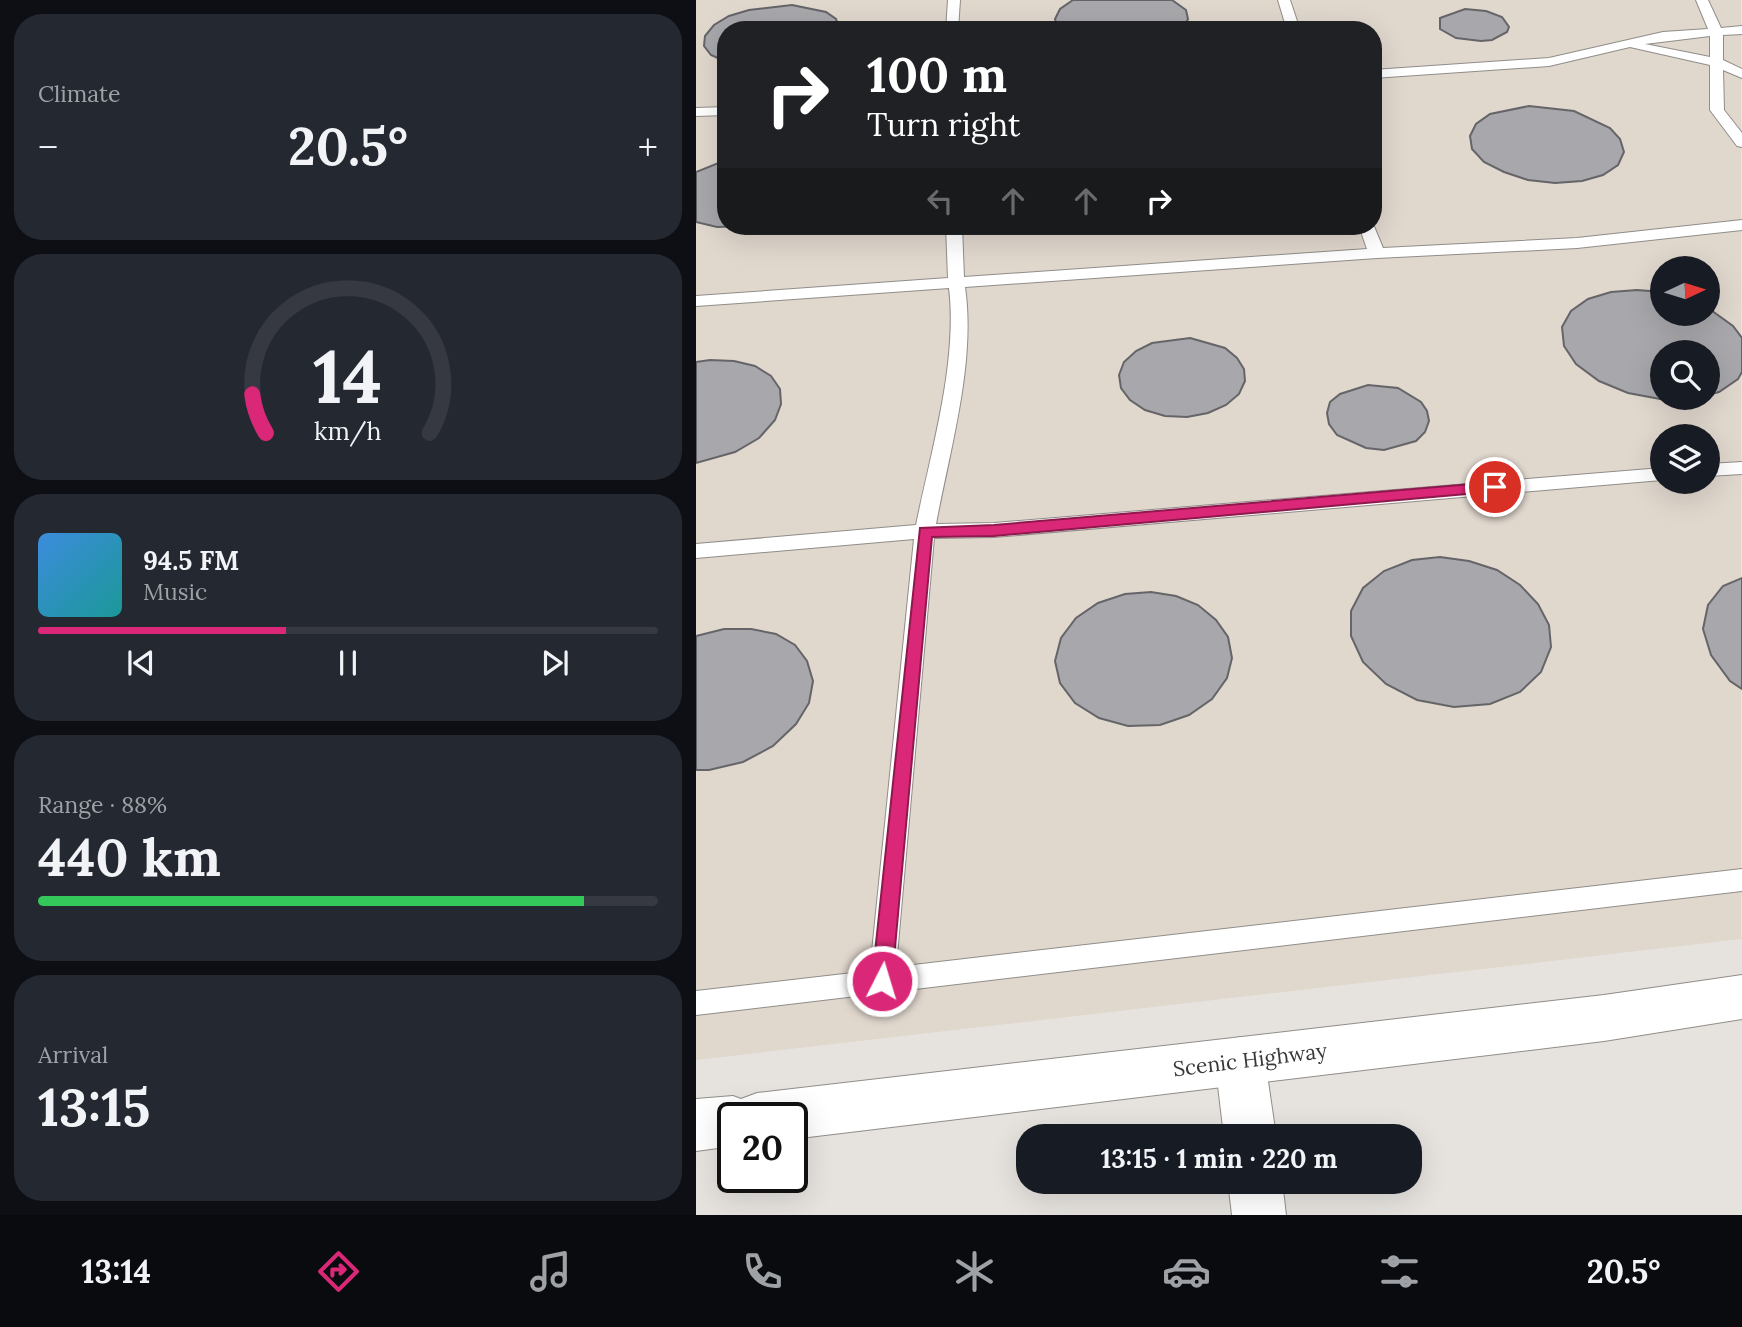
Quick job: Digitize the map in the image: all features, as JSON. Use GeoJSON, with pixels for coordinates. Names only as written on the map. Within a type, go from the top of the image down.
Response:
{"type":"FeatureCollection","features":[{"type":"Feature","properties":{"kind":"main road","name":"Scenic Highway"},"geometry":{"type":"LineString","coordinates":[[808,1112],[1591,1020],[1741,997]]}},
{"type":"Feature","properties":{"kind":"main road"},"geometry":{"type":"LineString","coordinates":[[1240,1061],[1248,1124]]}},
{"type":"Feature","properties":{"kind":"main road"},"geometry":{"type":"LineString","coordinates":[[696,1125],[717,1123]]}},
{"type":"Feature","properties":{"kind":"main road"},"geometry":{"type":"LineString","coordinates":[[1257,1194],[1260,1215]]}},
{"type":"Feature","properties":{"kind":"lane"},"geometry":{"type":"LineString","coordinates":[[953,21],[954,0]]}},
{"type":"Feature","properties":{"kind":"lane"},"geometry":{"type":"LineString","coordinates":[[1284,0],[1291,21]]}},
{"type":"Feature","properties":{"kind":"lane"},"geometry":{"type":"LineString","coordinates":[[1702,0],[1716,32],[1717,110],[1741,143]]}},
{"type":"Feature","properties":{"kind":"lane"},"geometry":{"type":"LineString","coordinates":[[1382,73],[1549,62],[1663,36],[1741,30]]}},
{"type":"Feature","properties":{"kind":"lane"},"geometry":{"type":"LineString","coordinates":[[1627,44],[1716,62],[1741,74]]}},
{"type":"Feature","properties":{"kind":"lane"},"geometry":{"type":"LineString","coordinates":[[696,112],[717,111]]}},
{"type":"Feature","properties":{"kind":"lane"},"geometry":{"type":"LineString","coordinates":[[696,301],[1377,253],[1576,243],[1741,225]]}},
{"type":"Feature","properties":{"kind":"lane"},"geometry":{"type":"LineString","coordinates":[[882,981],[925,531],[954,379],[961,317],[956,282],[954,235]]}},
{"type":"Feature","properties":{"kind":"lane"},"geometry":{"type":"LineString","coordinates":[[1370,235],[1377,253]]}},
{"type":"Feature","properties":{"kind":"lane"},"geometry":{"type":"LineString","coordinates":[[1720,469],[1741,468]]}},
{"type":"Feature","properties":{"kind":"lane"},"geometry":{"type":"LineString","coordinates":[[696,551],[925,531],[994,530],[1650,475]]}},
{"type":"Feature","properties":{"kind":"lane"},"geometry":{"type":"LineString","coordinates":[[696,1003],[1741,880]]}},
{"type":"Feature","properties":{"kind":"shaded area"},"geometry":{"type":"Polygon","coordinates":[[[696,0],[1741,0],[1741,939],[696,1060],[696,0]]]}},
{"type":"Feature","properties":{"kind":"building"},"geometry":{"type":"Polygon","coordinates":[[[1073,0],[1172,0],[1186,10],[1188,19],[1056,21],[1060,9],[1073,0]]]}},
{"type":"Feature","properties":{"kind":"building"},"geometry":{"type":"Polygon","coordinates":[[[792,5],[826,12],[837,21],[721,21],[749,10],[792,5]]]}},
{"type":"Feature","properties":{"kind":"building"},"geometry":{"type":"Polygon","coordinates":[[[1465,9],[1486,11],[1502,17],[1509,27],[1507,32],[1492,40],[1481,41],[1456,38],[1440,29],[1440,18],[1465,9]]]}},
{"type":"Feature","properties":{"kind":"building"},"geometry":{"type":"Polygon","coordinates":[[[717,23],[717,58],[704,46],[705,36],[717,23]]]}},
{"type":"Feature","properties":{"kind":"building"},"geometry":{"type":"Polygon","coordinates":[[[1529,106],[1574,111],[1610,128],[1620,139],[1624,152],[1618,165],[1603,175],[1582,181],[1555,183],[1528,180],[1484,162],[1472,149],[1470,136],[1476,124],[1490,114],[1529,106]]]}},
{"type":"Feature","properties":{"kind":"building"},"geometry":{"type":"Polygon","coordinates":[[[717,164],[717,227],[696,222],[696,172],[717,164]]]}},
{"type":"Feature","properties":{"kind":"building"},"geometry":{"type":"Polygon","coordinates":[[[1650,291],[1650,326],[1720,326],[1720,317],[1733,326],[1742,338],[1742,372],[1738,379],[1720,391],[1720,340],[1650,340],[1650,397],[1628,393],[1599,381],[1576,364],[1564,346],[1562,327],[1571,311],[1588,299],[1611,292],[1650,291]]]}},
{"type":"Feature","properties":{"kind":"building"},"geometry":{"type":"Polygon","coordinates":[[[1190,338],[1225,348],[1237,358],[1244,369],[1245,381],[1239,394],[1226,405],[1208,413],[1187,417],[1165,416],[1145,410],[1130,400],[1121,388],[1119,375],[1124,362],[1136,351],[1152,343],[1190,338]]]}},
{"type":"Feature","properties":{"kind":"building"},"geometry":{"type":"Polygon","coordinates":[[[734,361],[755,366],[771,376],[780,389],[781,404],[775,420],[759,438],[735,452],[696,463],[696,362],[734,361]]]}},
{"type":"Feature","properties":{"kind":"building"},"geometry":{"type":"Polygon","coordinates":[[[1368,385],[1398,388],[1421,402],[1429,421],[1425,432],[1416,441],[1384,450],[1366,448],[1337,435],[1329,424],[1327,413],[1330,402],[1340,394],[1368,385]]]}},
{"type":"Feature","properties":{"kind":"building"},"geometry":{"type":"Polygon","coordinates":[[[1440,557],[1469,561],[1497,570],[1520,585],[1538,604],[1549,625],[1551,647],[1541,672],[1520,692],[1490,704],[1454,707],[1417,700],[1386,684],[1363,662],[1351,636],[1351,611],[1363,588],[1384,571],[1412,560],[1440,557]]]}},
{"type":"Feature","properties":{"kind":"building"},"geometry":{"type":"Polygon","coordinates":[[[1742,578],[1742,689],[1730,681],[1711,655],[1703,629],[1708,605],[1723,586],[1742,578]]]}},
{"type":"Feature","properties":{"kind":"building"},"geometry":{"type":"Polygon","coordinates":[[[1151,592],[1176,596],[1198,605],[1216,620],[1228,637],[1232,658],[1227,678],[1212,699],[1189,715],[1160,725],[1128,726],[1099,718],[1075,703],[1060,683],[1055,661],[1061,638],[1076,618],[1098,603],[1125,594],[1151,592]]]}},
{"type":"Feature","properties":{"kind":"building"},"geometry":{"type":"Polygon","coordinates":[[[724,629],[751,629],[776,634],[795,645],[807,661],[813,681],[809,703],[796,724],[773,746],[743,762],[709,770],[696,770],[696,636],[724,629]]]}},
{"type":"Feature","properties":{"kind":"route"},"geometry":{"type":"LineString","coordinates":[[882,981],[925,531],[994,530],[1495,487]]}}]}
